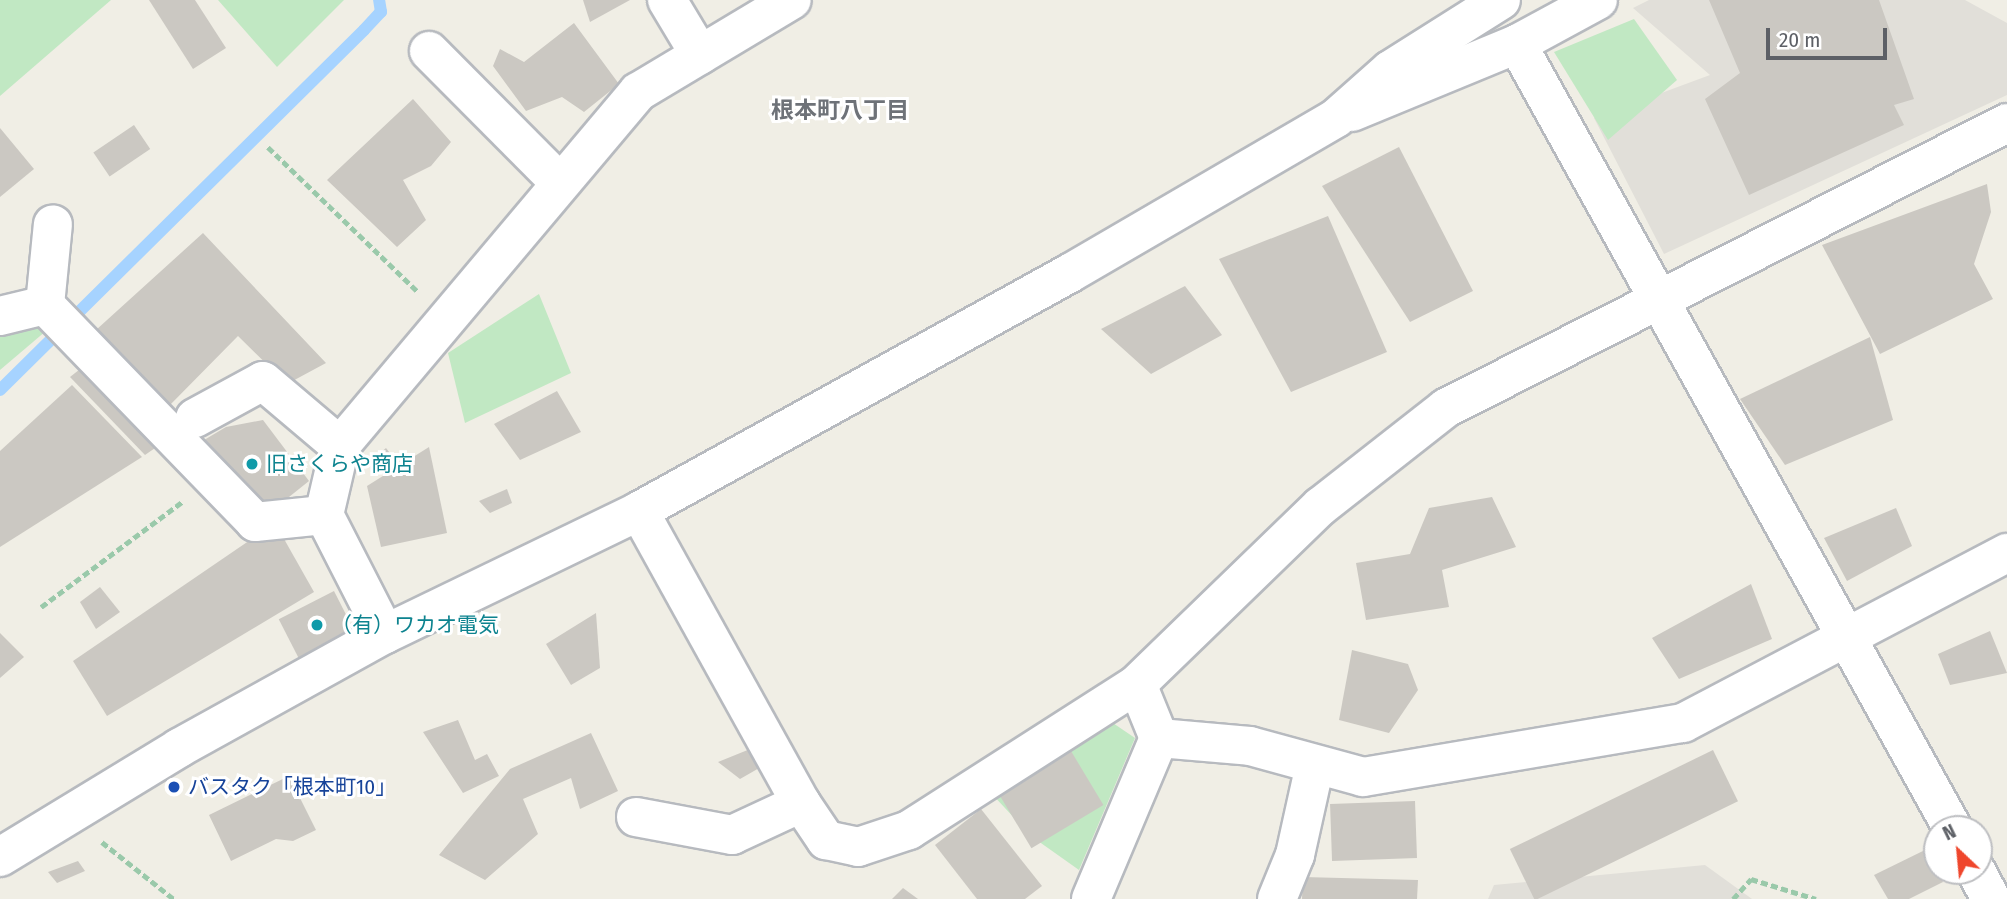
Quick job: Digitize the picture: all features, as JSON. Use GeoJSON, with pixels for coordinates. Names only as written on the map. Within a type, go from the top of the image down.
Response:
{"type":"FeatureCollection","features":[{"type":"Feature","properties":{"kind":"street"},"geometry":{"type":"LineString","coordinates":[[667,0],[700,55]]}},
{"type":"Feature","properties":{"kind":"street"},"geometry":{"type":"LineString","coordinates":[[385,634],[324,515],[341,446],[445,318],[638,92],[792,0]]}},
{"type":"Feature","properties":{"kind":"street"},"geometry":{"type":"LineString","coordinates":[[0,857],[109,789],[301,685],[385,634],[639,511],[1336,118],[1517,44],[1598,0]]}},
{"type":"Feature","properties":{"kind":"street"},"geometry":{"type":"LineString","coordinates":[[1336,118],[1390,70],[1493,2]]}},
{"type":"Feature","properties":{"kind":"street"},"geometry":{"type":"LineString","coordinates":[[1517,44],[1657,302],[1851,639],[1945,815]]}},
{"type":"Feature","properties":{"kind":"street"},"geometry":{"type":"LineString","coordinates":[[429,51],[560,183]]}},
{"type":"Feature","properties":{"kind":"street"},"geometry":{"type":"LineString","coordinates":[[639,511],[801,803],[826,840],[858,847],[909,830],[1137,684],[1321,506],[1446,408],[2005,129]]}},
{"type":"Feature","properties":{"kind":"street"},"geometry":{"type":"LineString","coordinates":[[53,223],[46,305],[210,481],[254,522],[324,515]]}},
{"type":"Feature","properties":{"kind":"street"},"geometry":{"type":"LineString","coordinates":[[0,316],[46,305]]}},
{"type":"Feature","properties":{"kind":"street"},"geometry":{"type":"LineString","coordinates":[[195,418],[263,381],[341,446]]}},
{"type":"Feature","properties":{"kind":"street"},"geometry":{"type":"LineString","coordinates":[[1159,738],[1250,746],[1363,777],[1683,723],[1851,639],[2007,553]]}},
{"type":"Feature","properties":{"kind":"street"},"geometry":{"type":"LineString","coordinates":[[1091,899],[1159,738],[1137,684]]}},
{"type":"Feature","properties":{"kind":"street"},"geometry":{"type":"LineString","coordinates":[[1277,899],[1295,855],[1315,765]]}},
{"type":"Feature","properties":{"kind":"street"},"geometry":{"type":"LineString","coordinates":[[636,817],[733,835],[801,803]]}},
{"type":"Feature","properties":{"kind":"path"},"geometry":{"type":"LineString","coordinates":[[268,147],[445,318]]}},
{"type":"Feature","properties":{"kind":"path"},"geometry":{"type":"LineString","coordinates":[[41,607],[210,481]]}},
{"type":"Feature","properties":{"kind":"path"},"geometry":{"type":"LineString","coordinates":[[74,810],[99,839],[174,899]]}},
{"type":"Feature","properties":{"kind":"path"},"geometry":{"type":"LineString","coordinates":[[1733,899],[1751,879],[1816,899]]}},
{"type":"Feature","properties":{"kind":"shaded area"},"geometry":{"type":"Polygon","coordinates":[[[1649,0],[1965,0],[2007,23],[2007,95],[1664,254],[1594,118],[1710,75],[1633,8],[1649,0]]]}},
{"type":"Feature","properties":{"kind":"shaded area"},"geometry":{"type":"Polygon","coordinates":[[[1705,865],[1752,899],[1488,899],[1494,885],[1705,865]]]}},
{"type":"Feature","properties":{"kind":"green space"},"geometry":{"type":"Polygon","coordinates":[[[0,0],[111,0],[0,96],[0,0]]]}},
{"type":"Feature","properties":{"kind":"green space"},"geometry":{"type":"Polygon","coordinates":[[[218,0],[344,0],[277,67],[218,0]]]}},
{"type":"Feature","properties":{"kind":"green space"},"geometry":{"type":"Polygon","coordinates":[[[1634,19],[1677,80],[1608,140],[1554,52],[1634,19]]]}},
{"type":"Feature","properties":{"kind":"green space"},"geometry":{"type":"Polygon","coordinates":[[[539,294],[571,373],[465,423],[448,353],[539,294]]]}},
{"type":"Feature","properties":{"kind":"green space"},"geometry":{"type":"Polygon","coordinates":[[[53,325],[0,370],[0,327],[53,325]]]}},
{"type":"Feature","properties":{"kind":"green space"},"geometry":{"type":"Polygon","coordinates":[[[1107,719],[1135,738],[1079,870],[1031,836],[991,793],[1107,719]]]}},
{"type":"Feature","properties":{"kind":"building"},"geometry":{"type":"Polygon","coordinates":[[[149,0],[195,0],[226,48],[193,69],[149,0]]]}},
{"type":"Feature","properties":{"kind":"building"},"geometry":{"type":"Polygon","coordinates":[[[583,0],[630,0],[590,22],[583,0]]]}},
{"type":"Feature","properties":{"kind":"building"},"geometry":{"type":"Polygon","coordinates":[[[1709,0],[1879,0],[1914,99],[1894,105],[1904,125],[1749,195],[1705,99],[1740,73],[1709,0]]]}},
{"type":"Feature","properties":{"kind":"building"},"geometry":{"type":"Polygon","coordinates":[[[574,23],[619,84],[584,112],[562,97],[526,111],[493,66],[500,49],[524,62],[574,23]]]}},
{"type":"Feature","properties":{"kind":"building"},"geometry":{"type":"Polygon","coordinates":[[[413,99],[451,142],[431,166],[403,180],[426,220],[397,247],[327,180],[413,99]]]}},
{"type":"Feature","properties":{"kind":"building"},"geometry":{"type":"Polygon","coordinates":[[[134,125],[150,149],[110,176],[93,152],[134,125]]]}},
{"type":"Feature","properties":{"kind":"building"},"geometry":{"type":"Polygon","coordinates":[[[0,128],[34,169],[0,197],[0,128]]]}},
{"type":"Feature","properties":{"kind":"building"},"geometry":{"type":"Polygon","coordinates":[[[1399,147],[1473,291],[1410,322],[1322,186],[1399,147]]]}},
{"type":"Feature","properties":{"kind":"building"},"geometry":{"type":"Polygon","coordinates":[[[1987,184],[1991,212],[1974,264],[1993,299],[1880,354],[1822,245],[1987,184]]]}},
{"type":"Feature","properties":{"kind":"building"},"geometry":{"type":"Polygon","coordinates":[[[1328,216],[1387,352],[1291,392],[1219,259],[1328,216]]]}},
{"type":"Feature","properties":{"kind":"building"},"geometry":{"type":"Polygon","coordinates":[[[203,233],[326,363],[287,384],[238,336],[168,407],[96,330],[203,233]]]}},
{"type":"Feature","properties":{"kind":"building"},"geometry":{"type":"Polygon","coordinates":[[[1185,286],[1222,335],[1151,374],[1101,329],[1185,286]]]}},
{"type":"Feature","properties":{"kind":"building"},"geometry":{"type":"Polygon","coordinates":[[[1870,337],[1893,420],[1785,465],[1740,399],[1870,337]]]}},
{"type":"Feature","properties":{"kind":"building"},"geometry":{"type":"Polygon","coordinates":[[[84,366],[158,446],[145,455],[70,377],[84,366]]]}},
{"type":"Feature","properties":{"kind":"building"},"geometry":{"type":"Polygon","coordinates":[[[72,385],[142,457],[0,547],[0,451],[72,385]]]}},
{"type":"Feature","properties":{"kind":"building"},"geometry":{"type":"Polygon","coordinates":[[[557,391],[581,432],[520,460],[494,424],[557,391]]]}},
{"type":"Feature","properties":{"kind":"building","name":"旧さくらや商店"},"geometry":{"type":"Polygon","coordinates":[[[263,420],[309,481],[279,505],[243,504],[194,446],[226,427],[263,420]]]}},
{"type":"Feature","properties":{"kind":"building"},"geometry":{"type":"Polygon","coordinates":[[[429,447],[447,533],[381,547],[367,486],[429,447]]]}},
{"type":"Feature","properties":{"kind":"building"},"geometry":{"type":"Polygon","coordinates":[[[386,448],[396,461],[383,469],[378,455],[386,448]]]}},
{"type":"Feature","properties":{"kind":"building"},"geometry":{"type":"Polygon","coordinates":[[[507,489],[512,503],[490,513],[479,501],[507,489]]]}},
{"type":"Feature","properties":{"kind":"building"},"geometry":{"type":"Polygon","coordinates":[[[1492,497],[1516,547],[1442,570],[1449,607],[1366,620],[1356,563],[1410,554],[1429,508],[1492,497]]]}},
{"type":"Feature","properties":{"kind":"building"},"geometry":{"type":"Polygon","coordinates":[[[1896,508],[1912,546],[1847,581],[1824,538],[1896,508]]]}},
{"type":"Feature","properties":{"kind":"building"},"geometry":{"type":"Polygon","coordinates":[[[275,523],[314,592],[107,716],[73,661],[275,523]]]}},
{"type":"Feature","properties":{"kind":"building"},"geometry":{"type":"Polygon","coordinates":[[[1751,584],[1772,639],[1679,679],[1652,638],[1751,584]]]}},
{"type":"Feature","properties":{"kind":"building"},"geometry":{"type":"Polygon","coordinates":[[[100,587],[120,612],[96,629],[80,602],[100,587]]]}},
{"type":"Feature","properties":{"kind":"building","name":"（有）ワカオ電気"},"geometry":{"type":"Polygon","coordinates":[[[334,591],[354,630],[299,658],[279,619],[334,591]]]}},
{"type":"Feature","properties":{"kind":"building"},"geometry":{"type":"Polygon","coordinates":[[[596,613],[600,668],[571,685],[546,644],[596,613]]]}},
{"type":"Feature","properties":{"kind":"building"},"geometry":{"type":"Polygon","coordinates":[[[1990,631],[2007,673],[1950,685],[1938,654],[1990,631]]]}},
{"type":"Feature","properties":{"kind":"building"},"geometry":{"type":"Polygon","coordinates":[[[0,633],[24,657],[0,678],[0,633]]]}},
{"type":"Feature","properties":{"kind":"building"},"geometry":{"type":"Polygon","coordinates":[[[1352,650],[1408,664],[1418,690],[1389,733],[1339,720],[1352,650]]]}},
{"type":"Feature","properties":{"kind":"building"},"geometry":{"type":"Polygon","coordinates":[[[458,720],[475,760],[487,754],[499,776],[463,793],[423,732],[458,720]]]}},
{"type":"Feature","properties":{"kind":"building"},"geometry":{"type":"Polygon","coordinates":[[[591,733],[618,791],[580,809],[571,778],[523,799],[538,834],[485,880],[439,855],[510,769],[591,733]]]}},
{"type":"Feature","properties":{"kind":"building"},"geometry":{"type":"Polygon","coordinates":[[[760,745],[768,763],[740,779],[718,762],[760,745]]]}},
{"type":"Feature","properties":{"kind":"building"},"geometry":{"type":"Polygon","coordinates":[[[1713,750],[1738,801],[1538,899],[1534,899],[1510,849],[1713,750]]]}},
{"type":"Feature","properties":{"kind":"building"},"geometry":{"type":"Polygon","coordinates":[[[1071,751],[1103,805],[1031,848],[999,794],[1071,751]]]}},
{"type":"Feature","properties":{"kind":"building"},"geometry":{"type":"Polygon","coordinates":[[[289,776],[316,830],[293,841],[276,839],[231,861],[209,815],[289,776]]]}},
{"type":"Feature","properties":{"kind":"building"},"geometry":{"type":"Polygon","coordinates":[[[1415,801],[1417,858],[1332,861],[1330,804],[1415,801]]]}},
{"type":"Feature","properties":{"kind":"building"},"geometry":{"type":"Polygon","coordinates":[[[981,809],[1042,886],[1025,899],[977,899],[935,845],[981,809]]]}},
{"type":"Feature","properties":{"kind":"building"},"geometry":{"type":"Polygon","coordinates":[[[1923,851],[1923,885],[1937,885],[1909,899],[1888,899],[1874,875],[1923,851]]]}},
{"type":"Feature","properties":{"kind":"building"},"geometry":{"type":"Polygon","coordinates":[[[78,861],[85,871],[57,883],[48,872],[78,861]]]}},
{"type":"Feature","properties":{"kind":"building"},"geometry":{"type":"Polygon","coordinates":[[[1303,877],[1418,880],[1417,899],[1302,899],[1303,877]]]}},
{"type":"Feature","properties":{"kind":"building"},"geometry":{"type":"Polygon","coordinates":[[[903,888],[918,899],[892,899],[903,888]]]}},
{"type":"Feature","properties":{"kind":"waterway"},"geometry":{"type":"LineString","coordinates":[[0,390],[364,30],[381,12],[379,0]]}},
{"type":"Feature","properties":{"kind":"place","name":"旧さくらや商店"},"geometry":{"type":"Point","coordinates":[252,464]}},
{"type":"Feature","properties":{"kind":"place","name":"（有）ワカオ電気"},"geometry":{"type":"Point","coordinates":[317,625]}},
{"type":"Feature","properties":{"kind":"place","name":"バスタク「根本町10」"},"geometry":{"type":"Point","coordinates":[174,787]}},
{"type":"Feature","properties":{"kind":"district","name":"根本町八丁目"},"geometry":{"type":"Point","coordinates":[840,110]}}]}
